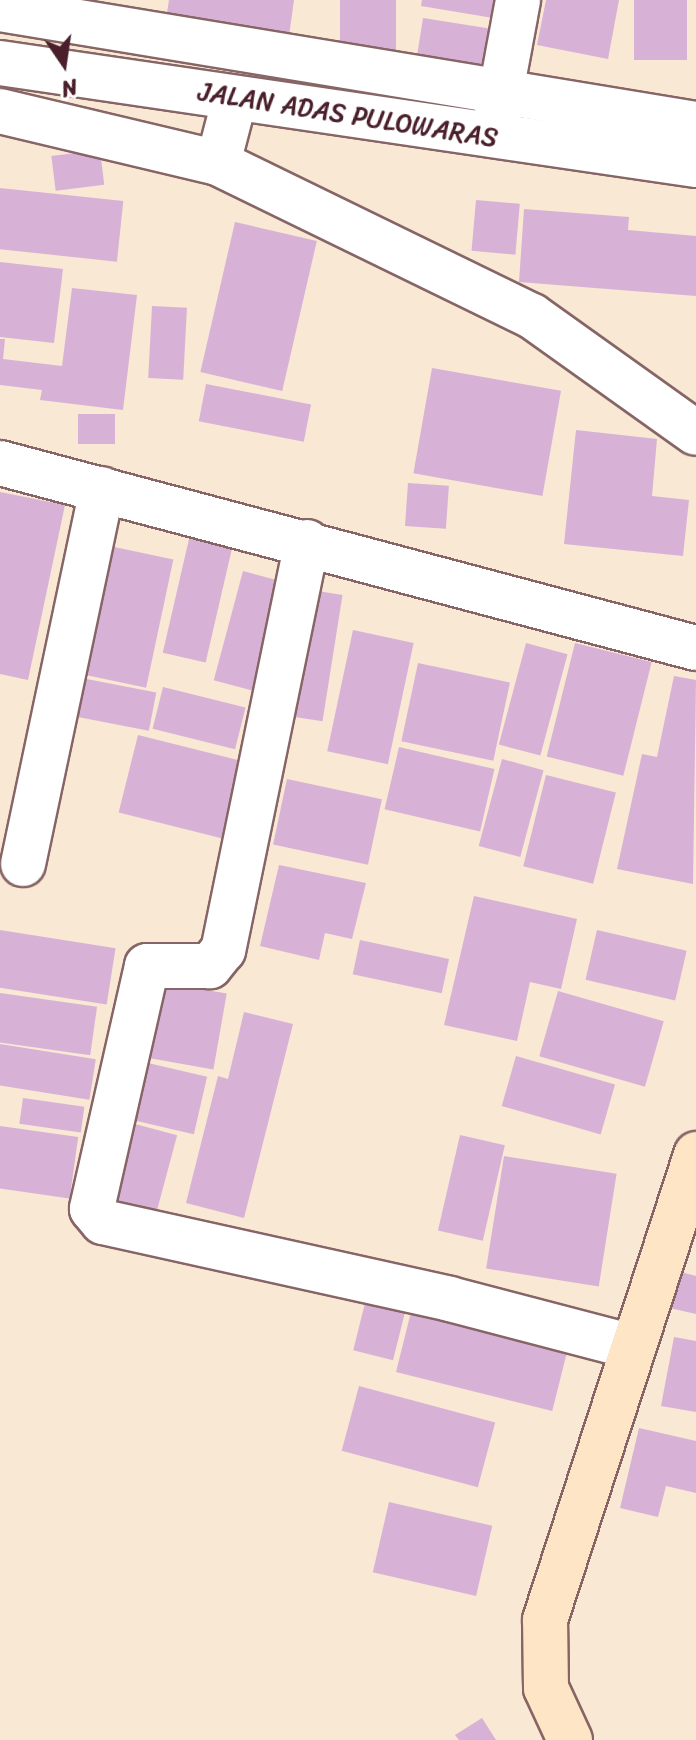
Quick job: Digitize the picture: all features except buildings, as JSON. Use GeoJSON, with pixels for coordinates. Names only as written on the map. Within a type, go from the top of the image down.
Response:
{"type":"FeatureCollection","features":[{"type":"Feature","properties":{"kind":"street"},"geometry":{"type":"LineString","coordinates":[[492,137],[518,0]]}},
{"type":"Feature","properties":{"kind":"street"},"geometry":{"type":"LineString","coordinates":[[0,9],[696,124]]}},
{"type":"Feature","properties":{"kind":"street","name":"JALAN ADAS PULOWARAS"},"geometry":{"type":"LineString","coordinates":[[0,63],[696,165]]}},
{"type":"Feature","properties":{"kind":"street"},"geometry":{"type":"LineString","coordinates":[[218,163],[235,98]]}},
{"type":"Feature","properties":{"kind":"street"},"geometry":{"type":"LineString","coordinates":[[0,111],[218,163],[532,316],[696,433]]}},
{"type":"Feature","properties":{"kind":"street"},"geometry":{"type":"LineString","coordinates":[[0,463],[307,542],[696,648]]}},
{"type":"Feature","properties":{"kind":"street"},"geometry":{"type":"LineString","coordinates":[[23,864],[102,489]]}},
{"type":"Feature","properties":{"kind":"street"},"geometry":{"type":"LineString","coordinates":[[307,542],[223,950],[210,966],[147,966],[92,1209],[103,1222],[450,1299],[633,1347]]}},
{"type":"Feature","properties":{"kind":"street"},"geometry":{"type":"LineString","coordinates":[[570,1740],[546,1688],[545,1620],[696,1154]]}}]}
